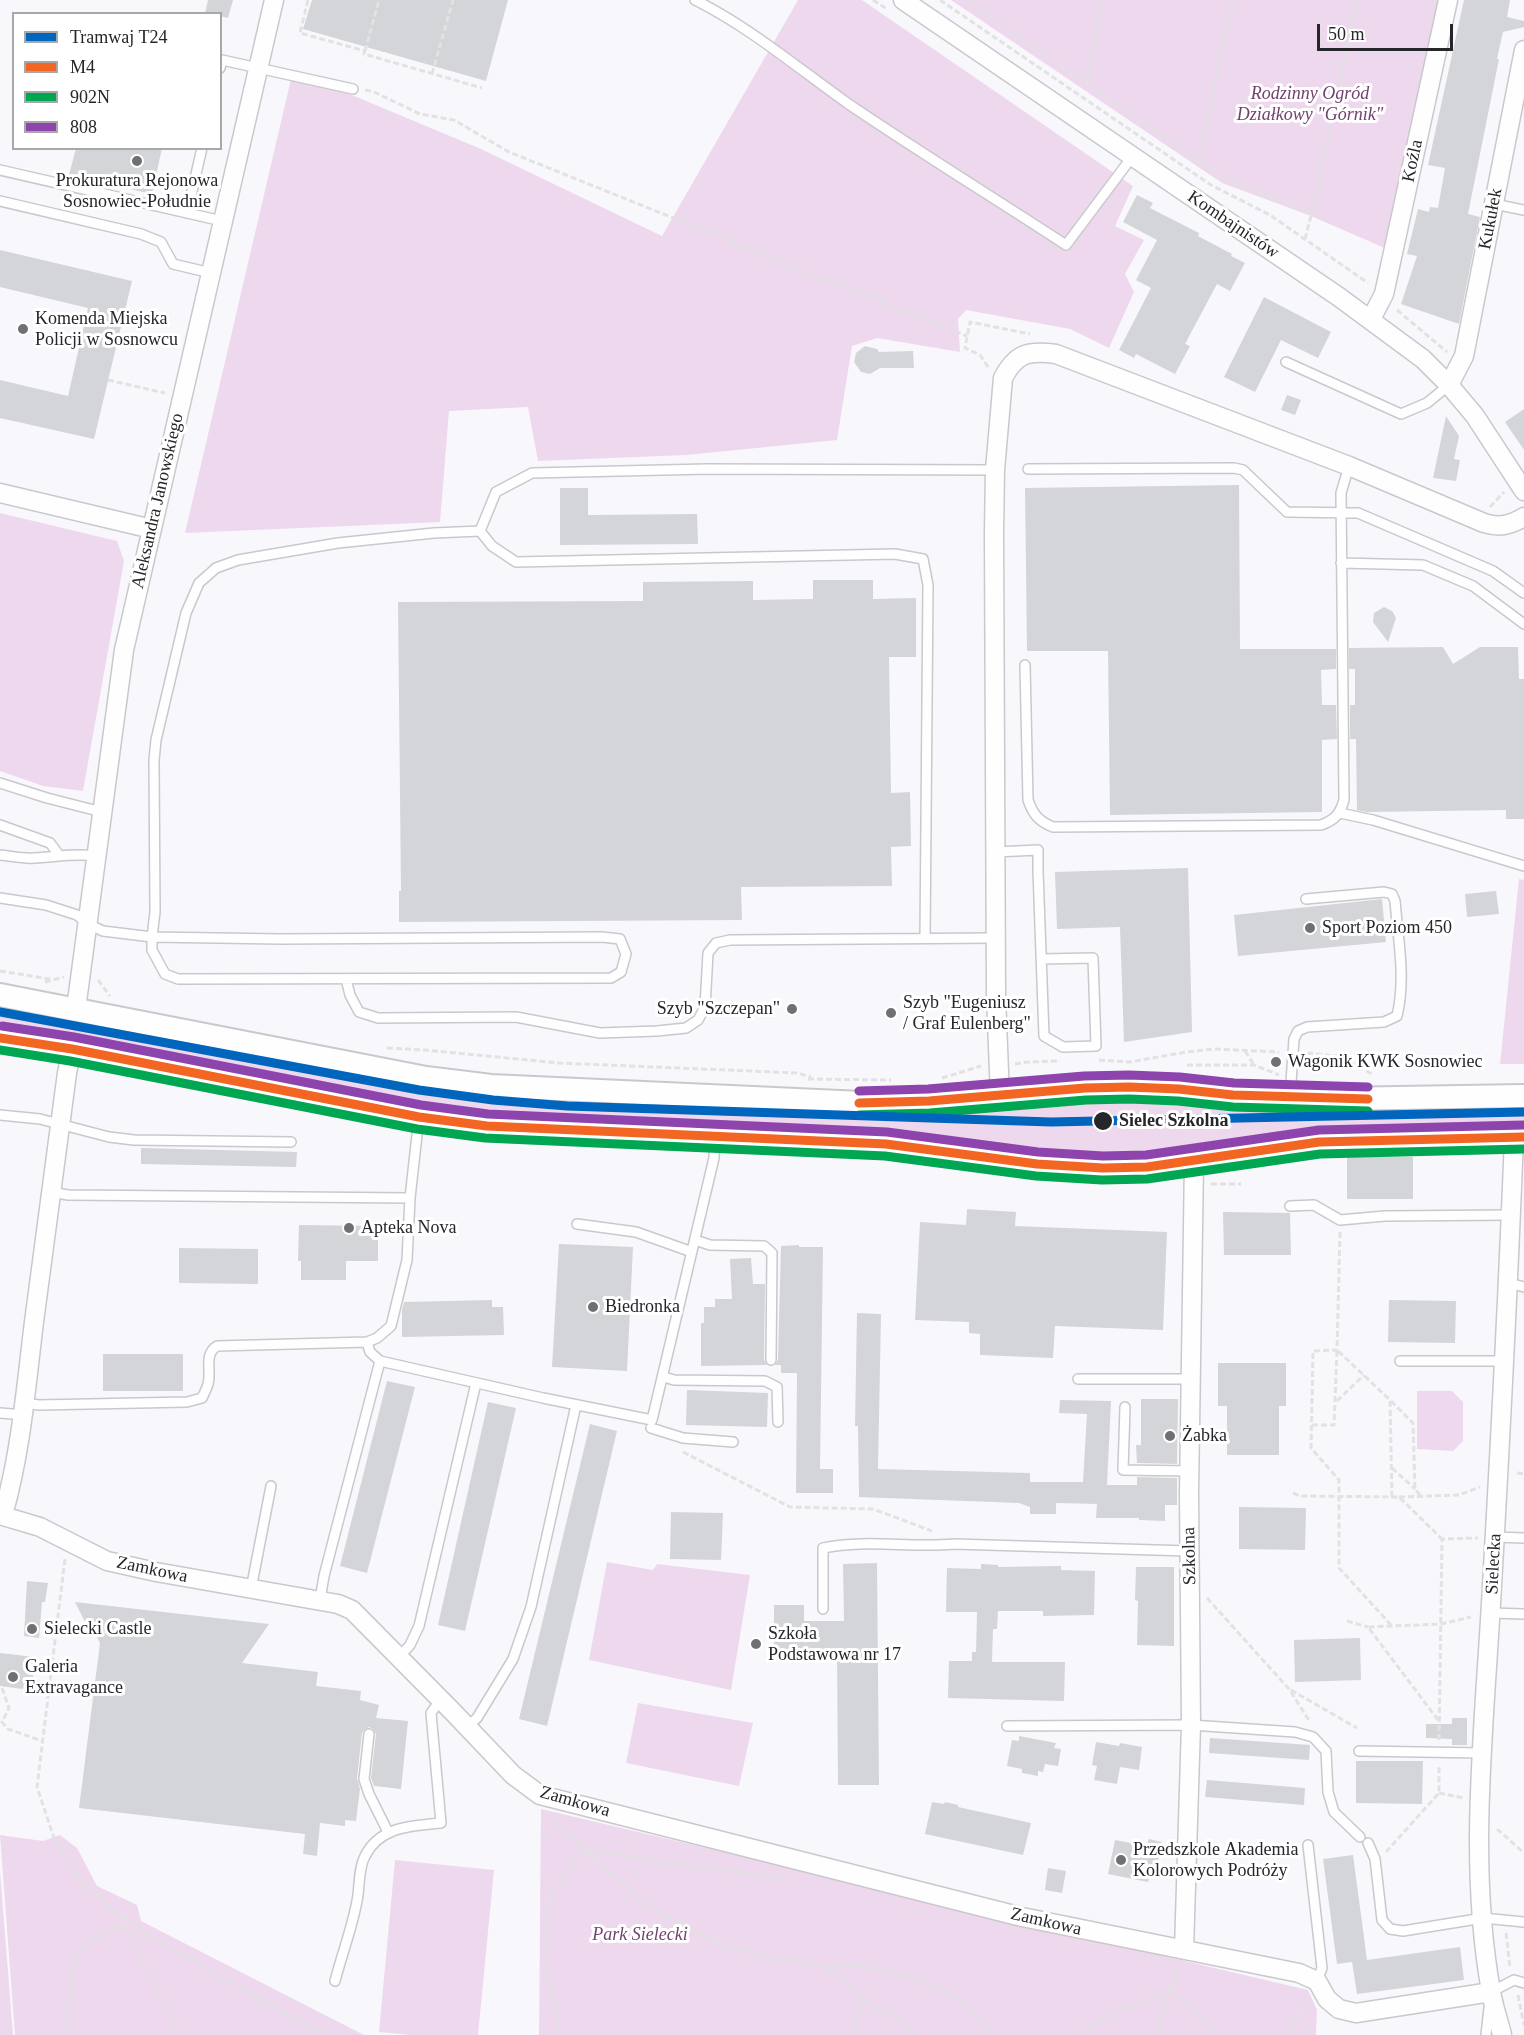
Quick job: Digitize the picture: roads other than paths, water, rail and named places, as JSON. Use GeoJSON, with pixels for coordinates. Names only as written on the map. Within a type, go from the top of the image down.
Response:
{"type":"FeatureCollection","features":[{"type":"Feature","properties":{"kind":"street","name":"Aleksandra Janowskiego"},"geometry":{"type":"LineString","coordinates":[[76,1009],[124,650],[274,0]]}},
{"type":"Feature","properties":{"kind":"street","name":"Kombajnistów"},"geometry":{"type":"LineString","coordinates":[[903,0],[1371,319],[1423,359],[1449,385],[1484,428],[1524,491]]}},
{"type":"Feature","properties":{"kind":"street","name":"Koźla"},"geometry":{"type":"LineString","coordinates":[[1371,319],[1384,294],[1448,0]]}},
{"type":"Feature","properties":{"kind":"street","name":"Kukułek"},"geometry":{"type":"LineString","coordinates":[[1449,385],[1464,356],[1522,70],[1524,50]]}},
{"type":"Feature","properties":{"kind":"street"},"geometry":{"type":"LineString","coordinates":[[1000,1097],[1006,1065],[995,938],[995,470],[1003,378],[1017,358],[1027,353],[1056,354],[1349,466],[1484,523],[1506,526],[1524,517]]}},
{"type":"Feature","properties":{"kind":"street"},"geometry":{"type":"LineString","coordinates":[[0,493],[152,530]]}},
{"type":"Feature","properties":{"kind":"street"},"geometry":{"type":"LineString","coordinates":[[0,995],[404,1074],[491,1086],[862,1103],[1000,1097],[1085,1088],[1129,1087],[1335,1099],[1524,1096]]}},
{"type":"Feature","properties":{"kind":"street"},"geometry":{"type":"LineString","coordinates":[[0,1038],[72,1049],[419,1117],[487,1126],[886,1144],[1037,1164],[1103,1168],[1147,1167],[1194,1172],[1319,1142],[1519,1137]]}},
{"type":"Feature","properties":{"kind":"street","name":"Zamkowa"},"geometry":{"type":"LineString","coordinates":[[72,1049],[51,1192],[25,1409],[12,1484],[1,1515],[40,1527],[108,1561],[156,1572],[320,1600],[352,1610],[513,1775],[540,1795],[1022,1917],[1184,1950]]}},
{"type":"Feature","properties":{"kind":"street","name":"Sielecka"},"geometry":{"type":"LineString","coordinates":[[1502,2035],[1491,1992],[1483,1918],[1479,1843],[1504,1361],[1516,1285],[1511,1215],[1519,1137]]}},
{"type":"Feature","properties":{"kind":"street","name":"Szkolna"},"geometry":{"type":"LineString","coordinates":[[1184,1950],[1191,1725],[1190,1471],[1194,1172]]}},
{"type":"Feature","properties":{"kind":"street"},"geometry":{"type":"LineString","coordinates":[[1184,1950],[1299,1973],[1339,2009],[1356,2013],[1491,1992]]}},
{"type":"Feature","properties":{"kind":"lane"},"geometry":{"type":"LineString","coordinates":[[694,0],[782,54],[850,104],[1066,245],[1132,157]]}},
{"type":"Feature","properties":{"kind":"lane"},"geometry":{"type":"LineString","coordinates":[[222,60],[353,89]]}},
{"type":"Feature","properties":{"kind":"lane"},"geometry":{"type":"LineString","coordinates":[[187,213],[202,150]]}},
{"type":"Feature","properties":{"kind":"lane"},"geometry":{"type":"LineString","coordinates":[[0,170],[222,221]]}},
{"type":"Feature","properties":{"kind":"lane"},"geometry":{"type":"LineString","coordinates":[[0,201],[141,234],[161,242],[173,264],[211,273]]}},
{"type":"Feature","properties":{"kind":"lane"},"geometry":{"type":"LineString","coordinates":[[1494,204],[1524,210]]}},
{"type":"Feature","properties":{"kind":"lane"},"geometry":{"type":"LineString","coordinates":[[1286,362],[1401,414],[1427,404],[1449,385]]}},
{"type":"Feature","properties":{"kind":"lane"},"geometry":{"type":"LineString","coordinates":[[1025,664],[1028,800],[1033,813],[1042,822],[1053,827],[1321,825],[1332,821],[1340,813],[1344,800],[1341,494],[1349,466]]}},
{"type":"Feature","properties":{"kind":"lane"},"geometry":{"type":"LineString","coordinates":[[1028,469],[1234,468],[1243,470],[1287,512],[1358,513],[1493,571],[1524,593]]}},
{"type":"Feature","properties":{"kind":"lane"},"geometry":{"type":"LineString","coordinates":[[480,531],[496,492],[532,473],[707,469],[995,470]]}},
{"type":"Feature","properties":{"kind":"lane"},"geometry":{"type":"LineString","coordinates":[[0,898],[46,905],[77,915],[88,924],[103,931],[152,937],[281,939],[602,937],[620,939],[626,954],[621,972],[611,978],[178,979],[165,974],[152,950],[152,937],[155,912],[153,760],[186,613],[199,583],[216,568],[238,560],[338,543],[434,533],[480,531]]}},
{"type":"Feature","properties":{"kind":"lane"},"geometry":{"type":"LineString","coordinates":[[480,531],[492,546],[516,562],[895,554],[923,559],[928,585],[925,938]]}},
{"type":"Feature","properties":{"kind":"lane"},"geometry":{"type":"LineString","coordinates":[[1341,563],[1422,565],[1473,586],[1524,624]]}},
{"type":"Feature","properties":{"kind":"lane"},"geometry":{"type":"LineString","coordinates":[[0,783],[102,812]]}},
{"type":"Feature","properties":{"kind":"lane"},"geometry":{"type":"LineString","coordinates":[[1340,813],[1373,820],[1524,866]]}},
{"type":"Feature","properties":{"kind":"lane"},"geometry":{"type":"LineString","coordinates":[[0,825],[50,843],[59,855]]}},
{"type":"Feature","properties":{"kind":"lane"},"geometry":{"type":"LineString","coordinates":[[996,852],[1038,850],[1044,1036],[1063,1047],[1095,1046],[1093,958],[1042,959]]}},
{"type":"Feature","properties":{"kind":"lane"},"geometry":{"type":"LineString","coordinates":[[0,855],[32,859],[59,855],[98,856]]}},
{"type":"Feature","properties":{"kind":"lane"},"geometry":{"type":"LineString","coordinates":[[1290,1097],[1294,1039],[1298,1031],[1307,1027],[1384,1022],[1397,1016],[1400,1001],[1399,952],[1395,901],[1392,894],[1384,892],[1306,899]]}},
{"type":"Feature","properties":{"kind":"lane"},"geometry":{"type":"LineString","coordinates":[[346,979],[350,995],[359,1012],[378,1018],[516,1017],[600,1033],[657,1031],[686,1028],[698,1020],[705,1007],[708,952],[717,943],[730,940],[995,938]]}},
{"type":"Feature","properties":{"kind":"lane"},"geometry":{"type":"LineString","coordinates":[[0,1115],[40,1119],[110,1137],[134,1140],[291,1142]]}},
{"type":"Feature","properties":{"kind":"lane"},"geometry":{"type":"LineString","coordinates":[[0,1413],[39,1405],[187,1402],[202,1398],[209,1383],[208,1357],[211,1350],[217,1346],[367,1342],[377,1338],[391,1326],[407,1260],[410,1198],[419,1117]]}},
{"type":"Feature","properties":{"kind":"lane"},"geometry":{"type":"LineString","coordinates":[[367,1342],[370,1352],[380,1361],[652,1420],[714,1158],[715,1137]]}},
{"type":"Feature","properties":{"kind":"lane"},"geometry":{"type":"LineString","coordinates":[[51,1192],[410,1198]]}},
{"type":"Feature","properties":{"kind":"lane"},"geometry":{"type":"LineString","coordinates":[[1290,1206],[1314,1205],[1340,1220],[1385,1216],[1511,1215]]}},
{"type":"Feature","properties":{"kind":"lane"},"geometry":{"type":"LineString","coordinates":[[577,1224],[636,1232],[692,1252]]}},
{"type":"Feature","properties":{"kind":"lane"},"geometry":{"type":"LineString","coordinates":[[695,1240],[710,1245],[764,1246],[772,1253],[771,1360]]}},
{"type":"Feature","properties":{"kind":"lane"},"geometry":{"type":"LineString","coordinates":[[320,1600],[380,1361]]}},
{"type":"Feature","properties":{"kind":"lane"},"geometry":{"type":"LineString","coordinates":[[1400,1361],[1504,1361]]}},
{"type":"Feature","properties":{"kind":"lane"},"geometry":{"type":"LineString","coordinates":[[664,1377],[674,1380],[765,1382],[777,1388],[778,1422]]}},
{"type":"Feature","properties":{"kind":"lane"},"geometry":{"type":"LineString","coordinates":[[1078,1379],[1191,1378]]}},
{"type":"Feature","properties":{"kind":"lane"},"geometry":{"type":"LineString","coordinates":[[399,1657],[411,1645],[419,1626],[476,1383]]}},
{"type":"Feature","properties":{"kind":"lane"},"geometry":{"type":"LineString","coordinates":[[467,1727],[477,1718],[517,1649],[531,1607],[576,1405]]}},
{"type":"Feature","properties":{"kind":"lane"},"geometry":{"type":"LineString","coordinates":[[1125,1407],[1123,1470],[1190,1471]]}},
{"type":"Feature","properties":{"kind":"lane"},"geometry":{"type":"LineString","coordinates":[[651,1428],[683,1437],[733,1442]]}},
{"type":"Feature","properties":{"kind":"lane"},"geometry":{"type":"LineString","coordinates":[[251,1589],[271,1486]]}},
{"type":"Feature","properties":{"kind":"lane"},"geometry":{"type":"LineString","coordinates":[[1495,1538],[1524,1538]]}},
{"type":"Feature","properties":{"kind":"lane"},"geometry":{"type":"LineString","coordinates":[[823,1609],[823,1548],[845,1543],[929,1547],[954,1545],[1190,1551]]}},
{"type":"Feature","properties":{"kind":"lane"},"geometry":{"type":"LineString","coordinates":[[1491,1613],[1524,1614]]}},
{"type":"Feature","properties":{"kind":"lane"},"geometry":{"type":"LineString","coordinates":[[335,1981],[357,1901],[364,1856],[379,1838],[388,1832],[400,1828],[441,1823],[431,1713],[441,1699]]}},
{"type":"Feature","properties":{"kind":"lane"},"geometry":{"type":"LineString","coordinates":[[1007,1726],[1191,1725],[1295,1732],[1313,1737],[1326,1751],[1328,1792],[1334,1812],[1360,1837]]}},
{"type":"Feature","properties":{"kind":"lane"},"geometry":{"type":"LineString","coordinates":[[369,1734],[364,1779],[388,1832]]}},
{"type":"Feature","properties":{"kind":"lane"},"geometry":{"type":"LineString","coordinates":[[1359,1751],[1482,1753]]}},
{"type":"Feature","properties":{"kind":"lane"},"geometry":{"type":"LineString","coordinates":[[1368,1843],[1375,1859],[1382,1920],[1390,1929],[1403,1931],[1483,1918],[1524,1922]]}},
{"type":"Feature","properties":{"kind":"lane"},"geometry":{"type":"LineString","coordinates":[[1308,1845],[1322,1968],[1314,1988]]}},
{"type":"Feature","properties":{"kind":"lane"},"geometry":{"type":"LineString","coordinates":[[1486,2035],[1491,1992],[1515,1980],[1524,1983]]}},
{"type":"Feature","properties":{"kind":"tram line","name":"T24"},"geometry":{"type":"LineString","coordinates":[[0,1012],[419,1090],[493,1100],[567,1106],[1051,1122],[1524,1112]]}},
{"type":"Feature","properties":{"kind":"place","name":"Prokuratura Rejonowa Sosnowiec-Południe"},"geometry":{"type":"Point","coordinates":[137,161]}},
{"type":"Feature","properties":{"kind":"place","name":"Komenda Miejska Policji w Sosnowcu"},"geometry":{"type":"Point","coordinates":[23,329]}},
{"type":"Feature","properties":{"kind":"place","name":"Sport Poziom 450"},"geometry":{"type":"Point","coordinates":[1310,928]}},
{"type":"Feature","properties":{"kind":"place","name":"Szyb \"Szczepan\""},"geometry":{"type":"Point","coordinates":[792,1009]}},
{"type":"Feature","properties":{"kind":"place","name":"Szyb \"Eugeniusz / Graf Eulenberg\""},"geometry":{"type":"Point","coordinates":[891,1013]}},
{"type":"Feature","properties":{"kind":"place","name":"Wagonik KWK Sosnowiec"},"geometry":{"type":"Point","coordinates":[1276,1062]}},
{"type":"Feature","properties":{"kind":"place","name":"Sielec Szkolna"},"geometry":{"type":"Point","coordinates":[1103,1121]}},
{"type":"Feature","properties":{"kind":"place","name":"Apteka Nova"},"geometry":{"type":"Point","coordinates":[349,1228]}},
{"type":"Feature","properties":{"kind":"place","name":"Biedronka"},"geometry":{"type":"Point","coordinates":[593,1307]}},
{"type":"Feature","properties":{"kind":"place","name":"Żabka"},"geometry":{"type":"Point","coordinates":[1170,1436]}},
{"type":"Feature","properties":{"kind":"place","name":"Sielecki Castle"},"geometry":{"type":"Point","coordinates":[32,1629]}},
{"type":"Feature","properties":{"kind":"place","name":"Szkoła Podstawowa nr 17"},"geometry":{"type":"Point","coordinates":[756,1644]}},
{"type":"Feature","properties":{"kind":"place","name":"Galeria Extravagance"},"geometry":{"type":"Point","coordinates":[13,1677]}},
{"type":"Feature","properties":{"kind":"place","name":"Przedszkole Akademia Kolorowych Podróży"},"geometry":{"type":"Point","coordinates":[1121,1860]}},
{"type":"Feature","properties":{"kind":"park label","name":"Rodzinny Ogród Działkowy \"Górnik\""},"geometry":{"type":"Point","coordinates":[1310,104]}},
{"type":"Feature","properties":{"kind":"park label","name":"Park Sielecki"},"geometry":{"type":"Point","coordinates":[640,1935]}}]}
